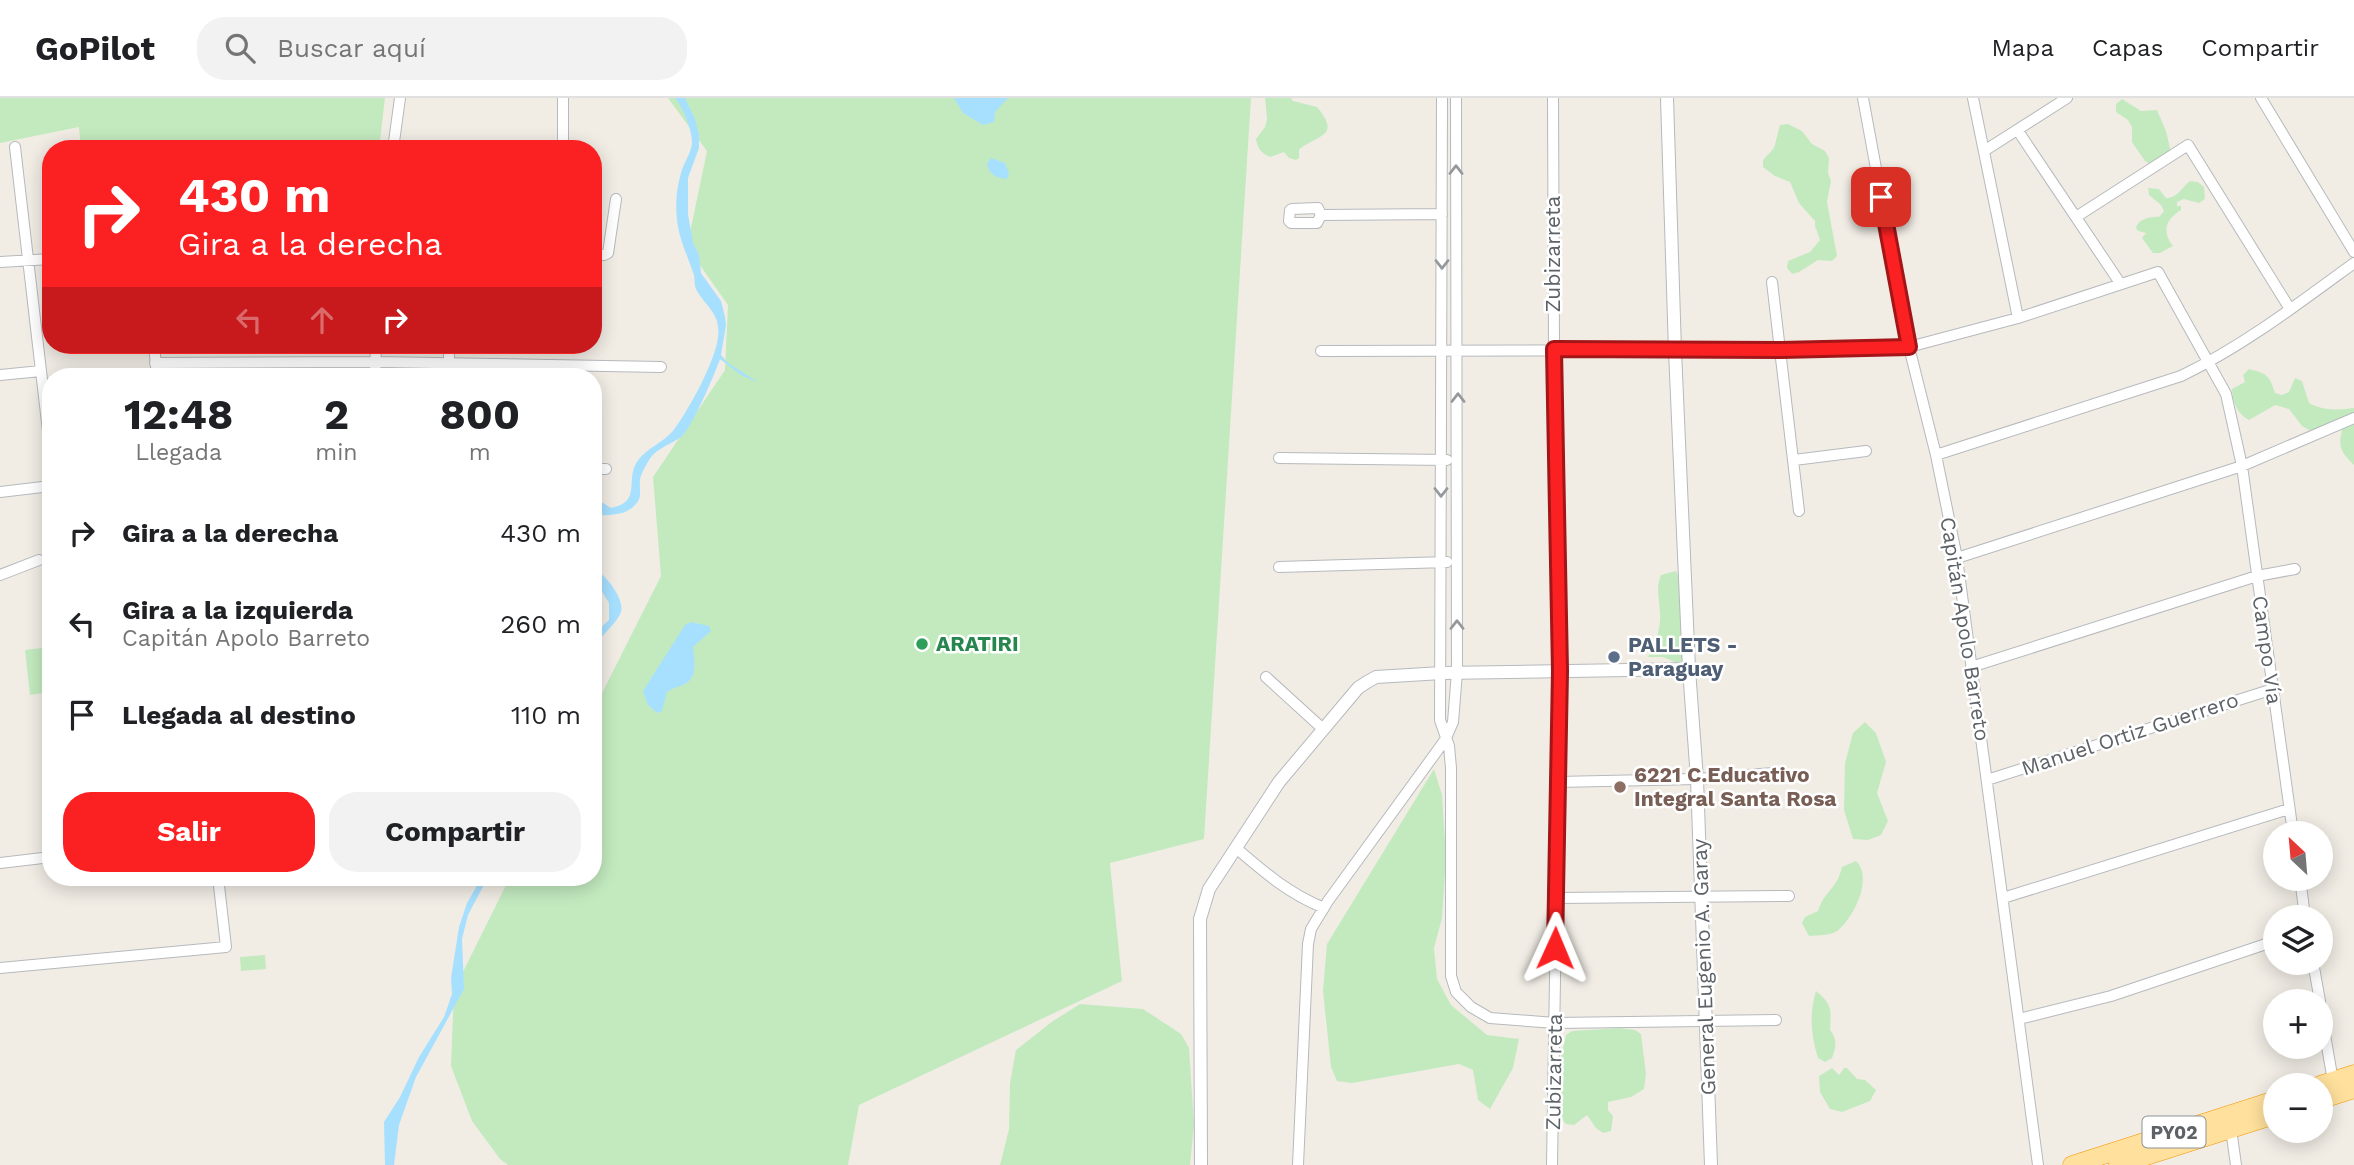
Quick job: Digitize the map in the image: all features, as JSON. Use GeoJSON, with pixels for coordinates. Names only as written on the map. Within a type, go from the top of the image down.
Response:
{"type":"FeatureCollection","features":[{"type":"Feature","properties":{"kind":"highway"},"geometry":{"type":"LineString","coordinates":[[2333,1081],[2354,1074]]}},
{"type":"Feature","properties":{"kind":"highway"},"geometry":{"type":"LineString","coordinates":[[2333,1096],[2354,1089]]}},
{"type":"Feature","properties":{"kind":"highway","name":"PY02"},"geometry":{"type":"LineString","coordinates":[[2073,1165],[2263,1104]]}},
{"type":"Feature","properties":{"kind":"highway","name":"PY02"},"geometry":{"type":"LineString","coordinates":[[2118,1165],[2263,1119]]}},
{"type":"Feature","properties":{"kind":"street"},"geometry":{"type":"LineString","coordinates":[[394,140],[400,98]]}},
{"type":"Feature","properties":{"kind":"street"},"geometry":{"type":"LineString","coordinates":[[563,98],[563,140]]}},
{"type":"Feature","properties":{"kind":"street"},"geometry":{"type":"LineString","coordinates":[[1442,98],[1440,720],[1451,768],[1451,976],[1456,992],[1471,1007],[1490,1018],[1555,1023],[1776,1020]]}},
{"type":"Feature","properties":{"kind":"street"},"geometry":{"type":"LineString","coordinates":[[1298,1165],[1308,944],[1311,929],[1445,740],[1453,722],[1457,672],[1456,98]]}},
{"type":"Feature","properties":{"kind":"street","name":"Zubizarreta"},"geometry":{"type":"LineString","coordinates":[[1552,1165],[1560,671],[1553,98]]}},
{"type":"Feature","properties":{"kind":"street","name":"General Eugenio A. Garay"},"geometry":{"type":"LineString","coordinates":[[1667,98],[1675,351],[1689,669],[1697,779],[1712,1165]]}},
{"type":"Feature","properties":{"kind":"street","name":"Capitán Apolo Barreto"},"geometry":{"type":"LineString","coordinates":[[1863,98],[1909,347],[1936,455],[1956,558],[2038,1165]]}},
{"type":"Feature","properties":{"kind":"street"},"geometry":{"type":"LineString","coordinates":[[1973,98],[2018,318]]}},
{"type":"Feature","properties":{"kind":"street"},"geometry":{"type":"LineString","coordinates":[[1984,151],[2067,98]]}},
{"type":"Feature","properties":{"kind":"street"},"geometry":{"type":"LineString","coordinates":[[2261,98],[2354,252]]}},
{"type":"Feature","properties":{"kind":"street"},"geometry":{"type":"LineString","coordinates":[[1321,351],[1675,351],[1909,347],[2018,318],[2120,283],[2018,131]]}},
{"type":"Feature","properties":{"kind":"street"},"geometry":{"type":"LineString","coordinates":[[2076,217],[2188,145],[2290,310]]}},
{"type":"Feature","properties":{"kind":"street"},"geometry":{"type":"LineString","coordinates":[[15,147],[42,380]]}},
{"type":"Feature","properties":{"kind":"street"},"geometry":{"type":"LineString","coordinates":[[602,255],[608,253],[616,199]]}},
{"type":"Feature","properties":{"kind":"street"},"geometry":{"type":"LineString","coordinates":[[1321,215],[1442,214]]}},
{"type":"Feature","properties":{"kind":"street"},"geometry":{"type":"LineString","coordinates":[[0,262],[42,259]]}},
{"type":"Feature","properties":{"kind":"street"},"geometry":{"type":"LineString","coordinates":[[1936,455],[2181,376],[2209,362],[2290,310],[2354,263]]}},
{"type":"Feature","properties":{"kind":"street","name":"Campo Vía"},"geometry":{"type":"LineString","coordinates":[[2120,283],[2158,272],[2226,394],[2242,466],[2291,821]]}},
{"type":"Feature","properties":{"kind":"street"},"geometry":{"type":"LineString","coordinates":[[1772,282],[1799,511]]}},
{"type":"Feature","properties":{"kind":"street"},"geometry":{"type":"LineString","coordinates":[[154,354],[156,368]]}},
{"type":"Feature","properties":{"kind":"street"},"geometry":{"type":"LineString","coordinates":[[375,354],[375,368]]}},
{"type":"Feature","properties":{"kind":"street"},"geometry":{"type":"LineString","coordinates":[[449,354],[449,368]]}},
{"type":"Feature","properties":{"kind":"street"},"geometry":{"type":"LineString","coordinates":[[155,363],[375,362],[661,367]]}},
{"type":"Feature","properties":{"kind":"street"},"geometry":{"type":"LineString","coordinates":[[0,375],[41,371]]}},
{"type":"Feature","properties":{"kind":"street"},"geometry":{"type":"LineString","coordinates":[[1956,558],[2242,466],[2354,418]]}},
{"type":"Feature","properties":{"kind":"street"},"geometry":{"type":"LineString","coordinates":[[1794,460],[1867,451]]}},
{"type":"Feature","properties":{"kind":"street"},"geometry":{"type":"LineString","coordinates":[[1279,458],[1457,460]]}},
{"type":"Feature","properties":{"kind":"street"},"geometry":{"type":"LineString","coordinates":[[0,492],[42,487]]}},
{"type":"Feature","properties":{"kind":"street"},"geometry":{"type":"LineString","coordinates":[[0,575],[39,560]]}},
{"type":"Feature","properties":{"kind":"street"},"geometry":{"type":"LineString","coordinates":[[1279,567],[1457,562]]}},
{"type":"Feature","properties":{"kind":"street"},"geometry":{"type":"LineString","coordinates":[[1971,667],[2257,576],[2295,569]]}},
{"type":"Feature","properties":{"kind":"street"},"geometry":{"type":"LineString","coordinates":[[1201,1165],[1200,919],[1209,889],[1279,782],[1358,688],[1376,677],[1457,672],[1689,669]]}},
{"type":"Feature","properties":{"kind":"street"},"geometry":{"type":"LineString","coordinates":[[1266,677],[1323,729]]}},
{"type":"Feature","properties":{"kind":"street","name":"Manuel Ortiz Guerrero"},"geometry":{"type":"LineString","coordinates":[[1987,779],[2273,689]]}},
{"type":"Feature","properties":{"kind":"street"},"geometry":{"type":"LineString","coordinates":[[1557,782],[1697,779],[1773,773]]}},
{"type":"Feature","properties":{"kind":"street"},"geometry":{"type":"LineString","coordinates":[[2003,898],[2289,809]]}},
{"type":"Feature","properties":{"kind":"street"},"geometry":{"type":"LineString","coordinates":[[1236,848],[1274,881],[1300,898],[1324,908]]}},
{"type":"Feature","properties":{"kind":"street"},"geometry":{"type":"LineString","coordinates":[[0,863],[42,858]]}},
{"type":"Feature","properties":{"kind":"street"},"geometry":{"type":"LineString","coordinates":[[0,968],[226,947],[219,886]]}},
{"type":"Feature","properties":{"kind":"street"},"geometry":{"type":"LineString","coordinates":[[1556,898],[1789,896]]}},
{"type":"Feature","properties":{"kind":"street"},"geometry":{"type":"LineString","coordinates":[[2019,1019],[2111,996],[2263,945]]}},
{"type":"Feature","properties":{"kind":"street"},"geometry":{"type":"LineString","coordinates":[[2231,1129],[2236,1165]]}},
{"type":"Feature","properties":{"kind":"green space"},"geometry":{"type":"Polygon","coordinates":[[[0,98],[385,98],[380,140],[80,140],[79,127],[0,143],[0,98]]]}},
{"type":"Feature","properties":{"kind":"green space","name":"ARATIRI"},"geometry":{"type":"Polygon","coordinates":[[[668,98],[1251,98],[1204,839],[1110,863],[1122,981],[859,1105],[848,1165],[508,1165],[500,1159],[472,1121],[451,1066],[454,990],[506,886],[602,886],[602,693],[661,576],[653,477],[725,370],[728,305],[687,247],[707,151],[668,98]]]}},
{"type":"Feature","properties":{"kind":"green space"},"geometry":{"type":"Polygon","coordinates":[[[1265,98],[1291,98],[1293,101],[1317,107],[1324,117],[1327,130],[1299,150],[1299,158],[1296,160],[1289,158],[1284,152],[1270,157],[1260,150],[1256,139],[1265,127],[1267,119],[1265,98]]]}},
{"type":"Feature","properties":{"kind":"green space"},"geometry":{"type":"Polygon","coordinates":[[[2122,99],[2141,111],[2157,110],[2171,153],[2150,164],[2145,161],[2132,142],[2132,127],[2128,120],[2116,112],[2116,104],[2122,99]]]}},
{"type":"Feature","properties":{"kind":"green space"},"geometry":{"type":"Polygon","coordinates":[[[1788,124],[1802,131],[1812,144],[1825,151],[1829,158],[1828,173],[1831,181],[1827,202],[1837,256],[1832,261],[1818,260],[1792,274],[1787,268],[1788,261],[1810,252],[1820,240],[1815,220],[1799,203],[1790,182],[1763,167],[1763,160],[1774,148],[1780,125],[1788,124]]]}},
{"type":"Feature","properties":{"kind":"green space"},"geometry":{"type":"Polygon","coordinates":[[[2190,181],[2198,182],[2204,187],[2205,199],[2199,203],[2184,199],[2177,202],[2181,210],[2171,218],[2166,231],[2173,246],[2160,253],[2153,253],[2142,238],[2146,233],[2136,228],[2142,220],[2159,217],[2164,211],[2149,195],[2148,188],[2159,189],[2166,198],[2170,198],[2190,181]]]}},
{"type":"Feature","properties":{"kind":"green space"},"geometry":{"type":"Polygon","coordinates":[[[2249,369],[2267,376],[2275,393],[2282,395],[2289,392],[2295,378],[2302,381],[2309,403],[2331,409],[2354,408],[2354,465],[2342,450],[2342,431],[2339,428],[2309,430],[2302,426],[2289,409],[2275,405],[2249,420],[2242,415],[2234,403],[2232,389],[2245,382],[2243,375],[2249,369]]]}},
{"type":"Feature","properties":{"kind":"green space"},"geometry":{"type":"Polygon","coordinates":[[[1676,571],[1680,581],[1683,617],[1689,636],[1696,646],[1684,661],[1677,663],[1663,657],[1648,657],[1660,626],[1659,580],[1661,575],[1676,571]]]}},
{"type":"Feature","properties":{"kind":"green space"},"geometry":{"type":"Polygon","coordinates":[[[42,648],[42,693],[30,695],[25,650],[42,648]]]}},
{"type":"Feature","properties":{"kind":"green space"},"geometry":{"type":"Polygon","coordinates":[[[1865,722],[1876,733],[1886,762],[1877,793],[1888,821],[1881,835],[1868,840],[1853,839],[1844,810],[1845,763],[1853,733],[1865,722]]]}},
{"type":"Feature","properties":{"kind":"green space"},"geometry":{"type":"Polygon","coordinates":[[[1434,769],[1442,795],[1446,857],[1442,918],[1434,948],[1437,979],[1451,1005],[1487,1035],[1519,1039],[1513,1068],[1490,1109],[1478,1100],[1473,1070],[1459,1064],[1352,1083],[1337,1081],[1331,1067],[1323,991],[1327,944],[1434,769]]]}},
{"type":"Feature","properties":{"kind":"green space"},"geometry":{"type":"Polygon","coordinates":[[[1856,861],[1863,877],[1855,908],[1834,933],[1809,936],[1802,923],[1805,917],[1818,911],[1842,867],[1856,861]]]}},
{"type":"Feature","properties":{"kind":"green space"},"geometry":{"type":"Polygon","coordinates":[[[265,955],[266,969],[241,971],[240,957],[265,955]]]}},
{"type":"Feature","properties":{"kind":"green space"},"geometry":{"type":"Polygon","coordinates":[[[1816,991],[1830,1008],[1830,1030],[1835,1040],[1832,1058],[1825,1062],[1818,1058],[1812,1033],[1812,1008],[1816,991]]]}},
{"type":"Feature","properties":{"kind":"green space"},"geometry":{"type":"Polygon","coordinates":[[[1080,1004],[1143,1009],[1181,1034],[1189,1048],[1194,1125],[1190,1165],[1000,1165],[1009,1129],[1010,1083],[1016,1050],[1080,1004]]]}},
{"type":"Feature","properties":{"kind":"green space"},"geometry":{"type":"Polygon","coordinates":[[[1620,1028],[1635,1030],[1641,1034],[1646,1074],[1644,1089],[1631,1097],[1608,1102],[1608,1110],[1613,1116],[1611,1131],[1603,1133],[1587,1115],[1574,1125],[1566,1124],[1556,1104],[1555,1093],[1566,1035],[1572,1031],[1620,1028]]]}},
{"type":"Feature","properties":{"kind":"green space"},"geometry":{"type":"Polygon","coordinates":[[[1832,1068],[1839,1075],[1847,1068],[1857,1079],[1865,1080],[1876,1090],[1870,1101],[1842,1112],[1830,1109],[1820,1092],[1819,1076],[1832,1068]]]}},
{"type":"Feature","properties":{"kind":"water"},"geometry":{"type":"Polygon","coordinates":[[[675,98],[685,98],[699,135],[699,148],[688,178],[688,214],[701,273],[721,301],[725,317],[721,355],[728,363],[759,383],[741,375],[720,359],[687,430],[655,453],[645,466],[640,479],[640,497],[637,503],[630,510],[602,515],[602,502],[611,508],[627,500],[639,459],[668,436],[678,424],[700,386],[718,337],[717,322],[696,289],[678,227],[678,186],[692,142],[681,107],[675,98]]]}},
{"type":"Feature","properties":{"kind":"water"},"geometry":{"type":"Polygon","coordinates":[[[954,98],[1008,98],[995,112],[994,122],[983,125],[963,113],[954,98]]]}},
{"type":"Feature","properties":{"kind":"water"},"geometry":{"type":"Polygon","coordinates":[[[991,158],[1005,163],[1009,173],[1007,179],[997,177],[990,171],[987,164],[991,158]]]}},
{"type":"Feature","properties":{"kind":"water"},"geometry":{"type":"Polygon","coordinates":[[[602,574],[620,600],[621,612],[602,637],[602,627],[609,620],[609,603],[602,592],[602,574]]]}},
{"type":"Feature","properties":{"kind":"water"},"geometry":{"type":"Polygon","coordinates":[[[691,622],[709,626],[711,631],[693,647],[694,668],[691,678],[667,692],[662,711],[657,713],[648,705],[643,691],[685,625],[691,622]]]}},
{"type":"Feature","properties":{"kind":"water"},"geometry":{"type":"Polygon","coordinates":[[[477,886],[483,886],[468,915],[462,939],[464,989],[416,1077],[399,1125],[394,1165],[385,1165],[384,1122],[444,1017],[452,994],[451,978],[459,927],[467,903],[477,886]]]}},
{"type":"Feature","properties":{"kind":"place","name":"ARATIRI"},"geometry":{"type":"Point","coordinates":[922,644]}},
{"type":"Feature","properties":{"kind":"place","name":"PALLETS - Paraguay"},"geometry":{"type":"Point","coordinates":[1614,657]}},
{"type":"Feature","properties":{"kind":"place","name":"6221 C.Educativo Integral Santa Rosa"},"geometry":{"type":"Point","coordinates":[1620,787]}},
{"type":"Feature","properties":{"kind":"route"},"geometry":{"type":"LineString","coordinates":[[1555,948],[1560,671],[1554,349],[1675,351],[1909,347],[1881,197]]}}]}
